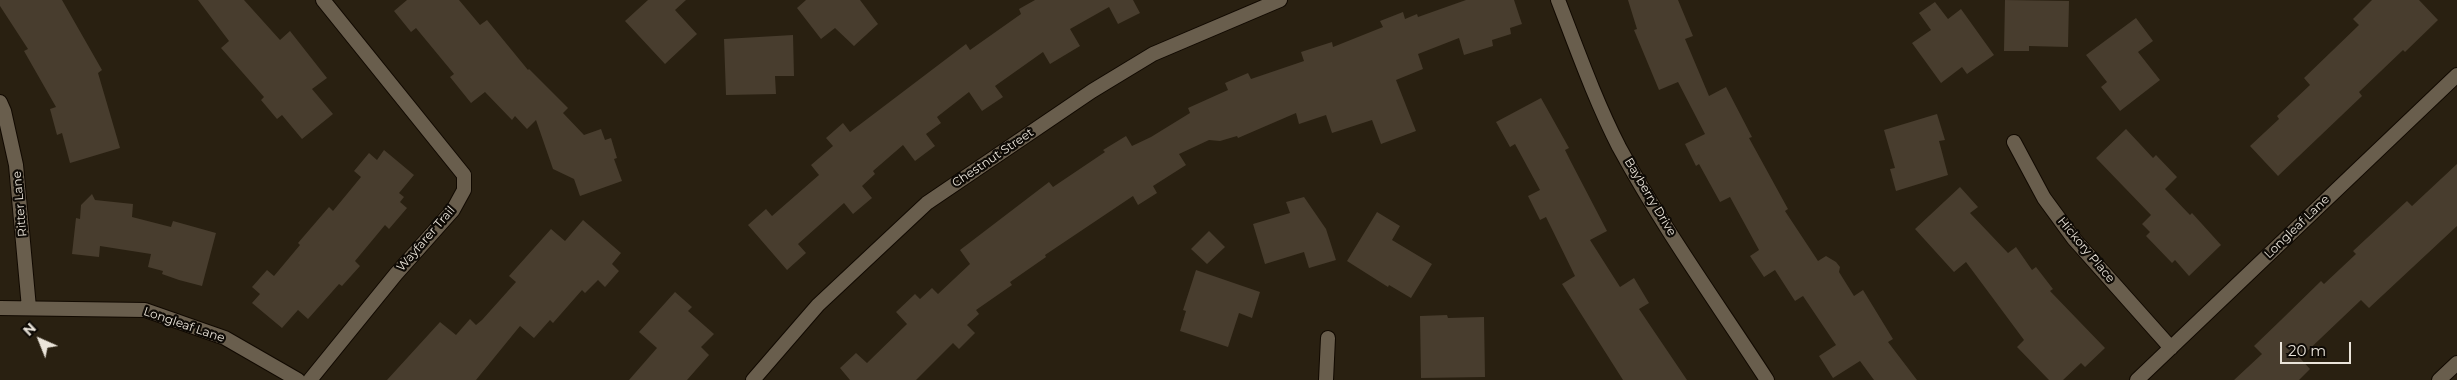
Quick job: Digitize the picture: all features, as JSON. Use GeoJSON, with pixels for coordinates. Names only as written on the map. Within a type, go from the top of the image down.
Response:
{"type":"FeatureCollection","features":[{"type":"Feature","properties":{"kind":"street","name":"Wayfarer Trail"},"geometry":{"type":"LineString","coordinates":[[310,380],[396,274],[453,210],[464,190],[464,175],[322,0]]}},
{"type":"Feature","properties":{"kind":"street","name":"Chestnut Street"},"geometry":{"type":"LineString","coordinates":[[753,380],[818,305],[927,203],[1092,91],[1153,54],[1280,0]]}},
{"type":"Feature","properties":{"kind":"street","name":"Bayberry Drive"},"geometry":{"type":"LineString","coordinates":[[1558,0],[1584,67],[1619,146],[1672,235],[1767,380]]}},
{"type":"Feature","properties":{"kind":"street","name":"Longleaf Lane"},"geometry":{"type":"LineString","coordinates":[[2138,380],[2457,75]]}},
{"type":"Feature","properties":{"kind":"street","name":"Ritter Lane"},"geometry":{"type":"LineString","coordinates":[[0,102],[4,111],[16,165],[29,308]]}},
{"type":"Feature","properties":{"kind":"street","name":"Hickory Place"},"geometry":{"type":"LineString","coordinates":[[2014,142],[2044,198],[2074,239],[2171,348]]}},
{"type":"Feature","properties":{"kind":"street","name":"Longleaf Lane"},"geometry":{"type":"LineString","coordinates":[[0,308],[145,310],[225,338],[298,380]]}},
{"type":"Feature","properties":{"kind":"street"},"geometry":{"type":"LineString","coordinates":[[1326,380],[1328,338]]}},
{"type":"Feature","properties":{"kind":"street"},"geometry":{"type":"LineString","coordinates":[[2439,380],[2457,363]]}},
{"type":"Feature","properties":{"kind":"building"},"geometry":{"type":"Polygon","coordinates":[[[0,0],[62,0],[102,70],[98,73],[120,148],[70,163],[62,133],[57,135],[50,109],[56,107],[24,51],[28,49],[0,6],[0,0]]]}},
{"type":"Feature","properties":{"kind":"building"},"geometry":{"type":"Polygon","coordinates":[[[198,0],[244,0],[280,40],[290,31],[327,78],[312,89],[333,114],[302,139],[282,115],[277,119],[261,100],[264,97],[221,48],[229,41],[198,0]]]}},
{"type":"Feature","properties":{"kind":"building"},"geometry":{"type":"Polygon","coordinates":[[[407,0],[459,0],[480,25],[487,20],[528,70],[568,108],[563,113],[584,135],[601,129],[605,140],[611,138],[617,158],[614,159],[622,181],[580,196],[574,179],[553,169],[536,120],[527,129],[515,116],[512,120],[485,92],[471,103],[450,77],[454,74],[416,28],[411,32],[394,11],[407,0]]]}},
{"type":"Feature","properties":{"kind":"building"},"geometry":{"type":"Polygon","coordinates":[[[648,0],[686,0],[675,10],[697,34],[665,64],[625,21],[648,0]]]}},
{"type":"Feature","properties":{"kind":"building"},"geometry":{"type":"Polygon","coordinates":[[[806,0],[860,0],[878,24],[854,46],[835,28],[821,39],[797,8],[806,0]]]}},
{"type":"Feature","properties":{"kind":"building"},"geometry":{"type":"Polygon","coordinates":[[[1035,0],[1133,0],[1140,13],[1118,24],[1109,7],[1070,29],[1080,46],[1050,64],[1043,52],[995,86],[1003,97],[982,111],[969,92],[937,117],[941,123],[926,134],[935,146],[915,161],[903,145],[873,171],[875,174],[862,186],[872,198],[853,214],[844,203],[798,244],[806,253],[787,270],[748,225],[766,209],[772,216],[819,175],[811,165],[833,146],[826,138],[843,123],[850,132],[966,44],[970,50],[1021,14],[1019,9],[1035,0]]]}},
{"type":"Feature","properties":{"kind":"building"},"geometry":{"type":"Polygon","coordinates":[[[1466,0],[1514,0],[1522,24],[1510,28],[1511,34],[1492,40],[1493,46],[1464,55],[1459,38],[1418,54],[1423,69],[1396,80],[1416,131],[1381,144],[1372,120],[1332,133],[1326,115],[1299,124],[1296,113],[1238,138],[1237,136],[1220,141],[1209,140],[1179,154],[1186,165],[1153,186],[1157,193],[1138,205],[1133,196],[1045,255],[1046,257],[1010,282],[1012,285],[976,310],[979,314],[967,325],[975,333],[959,349],[953,343],[916,380],[850,380],[840,368],[856,353],[867,363],[907,324],[896,312],[915,294],[920,299],[932,288],[938,294],[970,264],[960,250],[1049,182],[1053,187],[1105,152],[1103,150],[1126,136],[1132,146],[1151,137],[1190,113],[1188,108],[1228,90],[1225,83],[1248,73],[1251,79],[1304,61],[1301,52],[1332,42],[1333,47],[1383,27],[1380,21],[1403,12],[1405,19],[1417,14],[1418,17],[1466,0]]]}},
{"type":"Feature","properties":{"kind":"building"},"geometry":{"type":"Polygon","coordinates":[[[1628,0],[1678,0],[1693,36],[1685,39],[1709,96],[1726,87],[1752,137],[1749,138],[1788,209],[1785,211],[1818,261],[1826,256],[1836,262],[1840,267],[1839,272],[1854,296],[1863,290],[1893,339],[1888,342],[1917,380],[1874,380],[1860,361],[1833,378],[1819,356],[1836,345],[1803,296],[1795,301],[1775,270],[1764,277],[1750,256],[1759,250],[1730,197],[1720,202],[1699,164],[1696,166],[1685,144],[1705,134],[1678,82],[1659,90],[1634,30],[1637,29],[1628,0]]]}},
{"type":"Feature","properties":{"kind":"building"},"geometry":{"type":"Polygon","coordinates":[[[2005,0],[2069,1],[2068,47],[2029,46],[2029,51],[2004,51],[2005,0]]]}},
{"type":"Feature","properties":{"kind":"building"},"geometry":{"type":"Polygon","coordinates":[[[2372,0],[2419,0],[2438,20],[2359,92],[2362,96],[2278,176],[2250,146],[2279,119],[2277,116],[2310,85],[2304,78],[2359,25],[2353,19],[2372,0]]]}},
{"type":"Feature","properties":{"kind":"building"},"geometry":{"type":"Polygon","coordinates":[[[1935,2],[1948,19],[1961,9],[1994,55],[1967,74],[1962,67],[1941,83],[1912,43],[1931,30],[1919,13],[1935,2]]]}},
{"type":"Feature","properties":{"kind":"building"},"geometry":{"type":"Polygon","coordinates":[[[2136,18],[2153,41],[2138,52],[2160,80],[2120,111],[2101,87],[2107,82],[2086,55],[2136,18]]]}},
{"type":"Feature","properties":{"kind":"building"},"geometry":{"type":"Polygon","coordinates":[[[793,35],[794,76],[775,76],[776,94],[726,95],[724,39],[793,35]]]}},
{"type":"Feature","properties":{"kind":"building"},"geometry":{"type":"Polygon","coordinates":[[[1541,98],[1569,148],[1565,150],[1607,231],[1590,240],[1620,287],[1634,278],[1649,303],[1639,309],[1687,380],[1623,380],[1562,284],[1575,276],[1546,217],[1540,220],[1528,196],[1540,190],[1515,144],[1510,147],[1496,122],[1541,98]]]}},
{"type":"Feature","properties":{"kind":"building"},"geometry":{"type":"Polygon","coordinates":[[[1937,114],[1945,140],[1939,141],[1948,175],[1896,191],[1890,169],[1895,168],[1884,130],[1937,114]]]}},
{"type":"Feature","properties":{"kind":"building"},"geometry":{"type":"Polygon","coordinates":[[[2126,129],[2153,158],[2156,155],[2177,177],[2165,189],[2190,215],[2192,213],[2221,245],[2189,276],[2175,260],[2172,263],[2146,236],[2150,232],[2142,224],[2151,215],[2096,158],[2126,129]]]}},
{"type":"Feature","properties":{"kind":"building"},"geometry":{"type":"Polygon","coordinates":[[[384,150],[414,175],[399,193],[404,197],[400,202],[407,208],[389,229],[385,225],[355,261],[360,266],[342,286],[339,284],[308,319],[298,310],[282,328],[252,303],[260,294],[252,287],[267,270],[274,276],[300,245],[298,243],[329,207],[333,211],[361,177],[354,171],[369,153],[377,160],[384,150]]]}},
{"type":"Feature","properties":{"kind":"building"},"geometry":{"type":"Polygon","coordinates":[[[2457,164],[2457,226],[2369,308],[2361,300],[2300,358],[2310,369],[2299,380],[2234,380],[2262,354],[2254,346],[2321,281],[2324,284],[2356,254],[2353,251],[2407,201],[2412,206],[2457,164]]]}},
{"type":"Feature","properties":{"kind":"building"},"geometry":{"type":"Polygon","coordinates":[[[1960,187],[1978,207],[1970,213],[2008,253],[2016,247],[2032,270],[2036,267],[2053,289],[2050,291],[2105,348],[2085,367],[2081,363],[2063,380],[2049,380],[2017,347],[2024,340],[1966,262],[1954,272],[1915,229],[1960,187]]]}},
{"type":"Feature","properties":{"kind":"building"},"geometry":{"type":"Polygon","coordinates":[[[92,194],[95,200],[133,204],[132,217],[171,227],[173,221],[216,233],[202,286],[179,280],[162,274],[163,271],[148,267],[151,254],[100,246],[99,257],[72,254],[76,218],[80,219],[81,205],[92,194]]]}},
{"type":"Feature","properties":{"kind":"building"},"geometry":{"type":"Polygon","coordinates":[[[1304,197],[1326,229],[1336,260],[1309,268],[1304,252],[1265,264],[1253,224],[1290,213],[1286,202],[1304,197]]]}},
{"type":"Feature","properties":{"kind":"building"},"geometry":{"type":"Polygon","coordinates":[[[1377,212],[1400,226],[1392,240],[1432,264],[1411,298],[1389,285],[1388,287],[1347,261],[1377,212]]]}},
{"type":"Feature","properties":{"kind":"building"},"geometry":{"type":"Polygon","coordinates":[[[583,220],[621,253],[612,264],[619,271],[605,287],[598,280],[585,293],[582,290],[553,323],[550,320],[534,338],[520,326],[476,380],[387,380],[440,322],[456,335],[470,319],[476,325],[516,282],[509,276],[551,229],[565,241],[583,220]]]}},
{"type":"Feature","properties":{"kind":"building"},"geometry":{"type":"Polygon","coordinates":[[[1209,231],[1225,247],[1207,264],[1191,249],[1209,231]]]}},
{"type":"Feature","properties":{"kind":"building"},"geometry":{"type":"Polygon","coordinates":[[[1196,270],[1260,292],[1252,318],[1239,313],[1228,347],[1180,331],[1186,311],[1183,310],[1196,270]]]}},
{"type":"Feature","properties":{"kind":"building"},"geometry":{"type":"Polygon","coordinates":[[[675,292],[692,307],[688,311],[714,334],[701,347],[709,355],[687,380],[629,380],[657,348],[639,332],[675,292]]]}},
{"type":"Feature","properties":{"kind":"building"},"geometry":{"type":"Polygon","coordinates":[[[1447,315],[1448,318],[1484,317],[1485,377],[1421,378],[1420,316],[1447,315]]]}}]}
